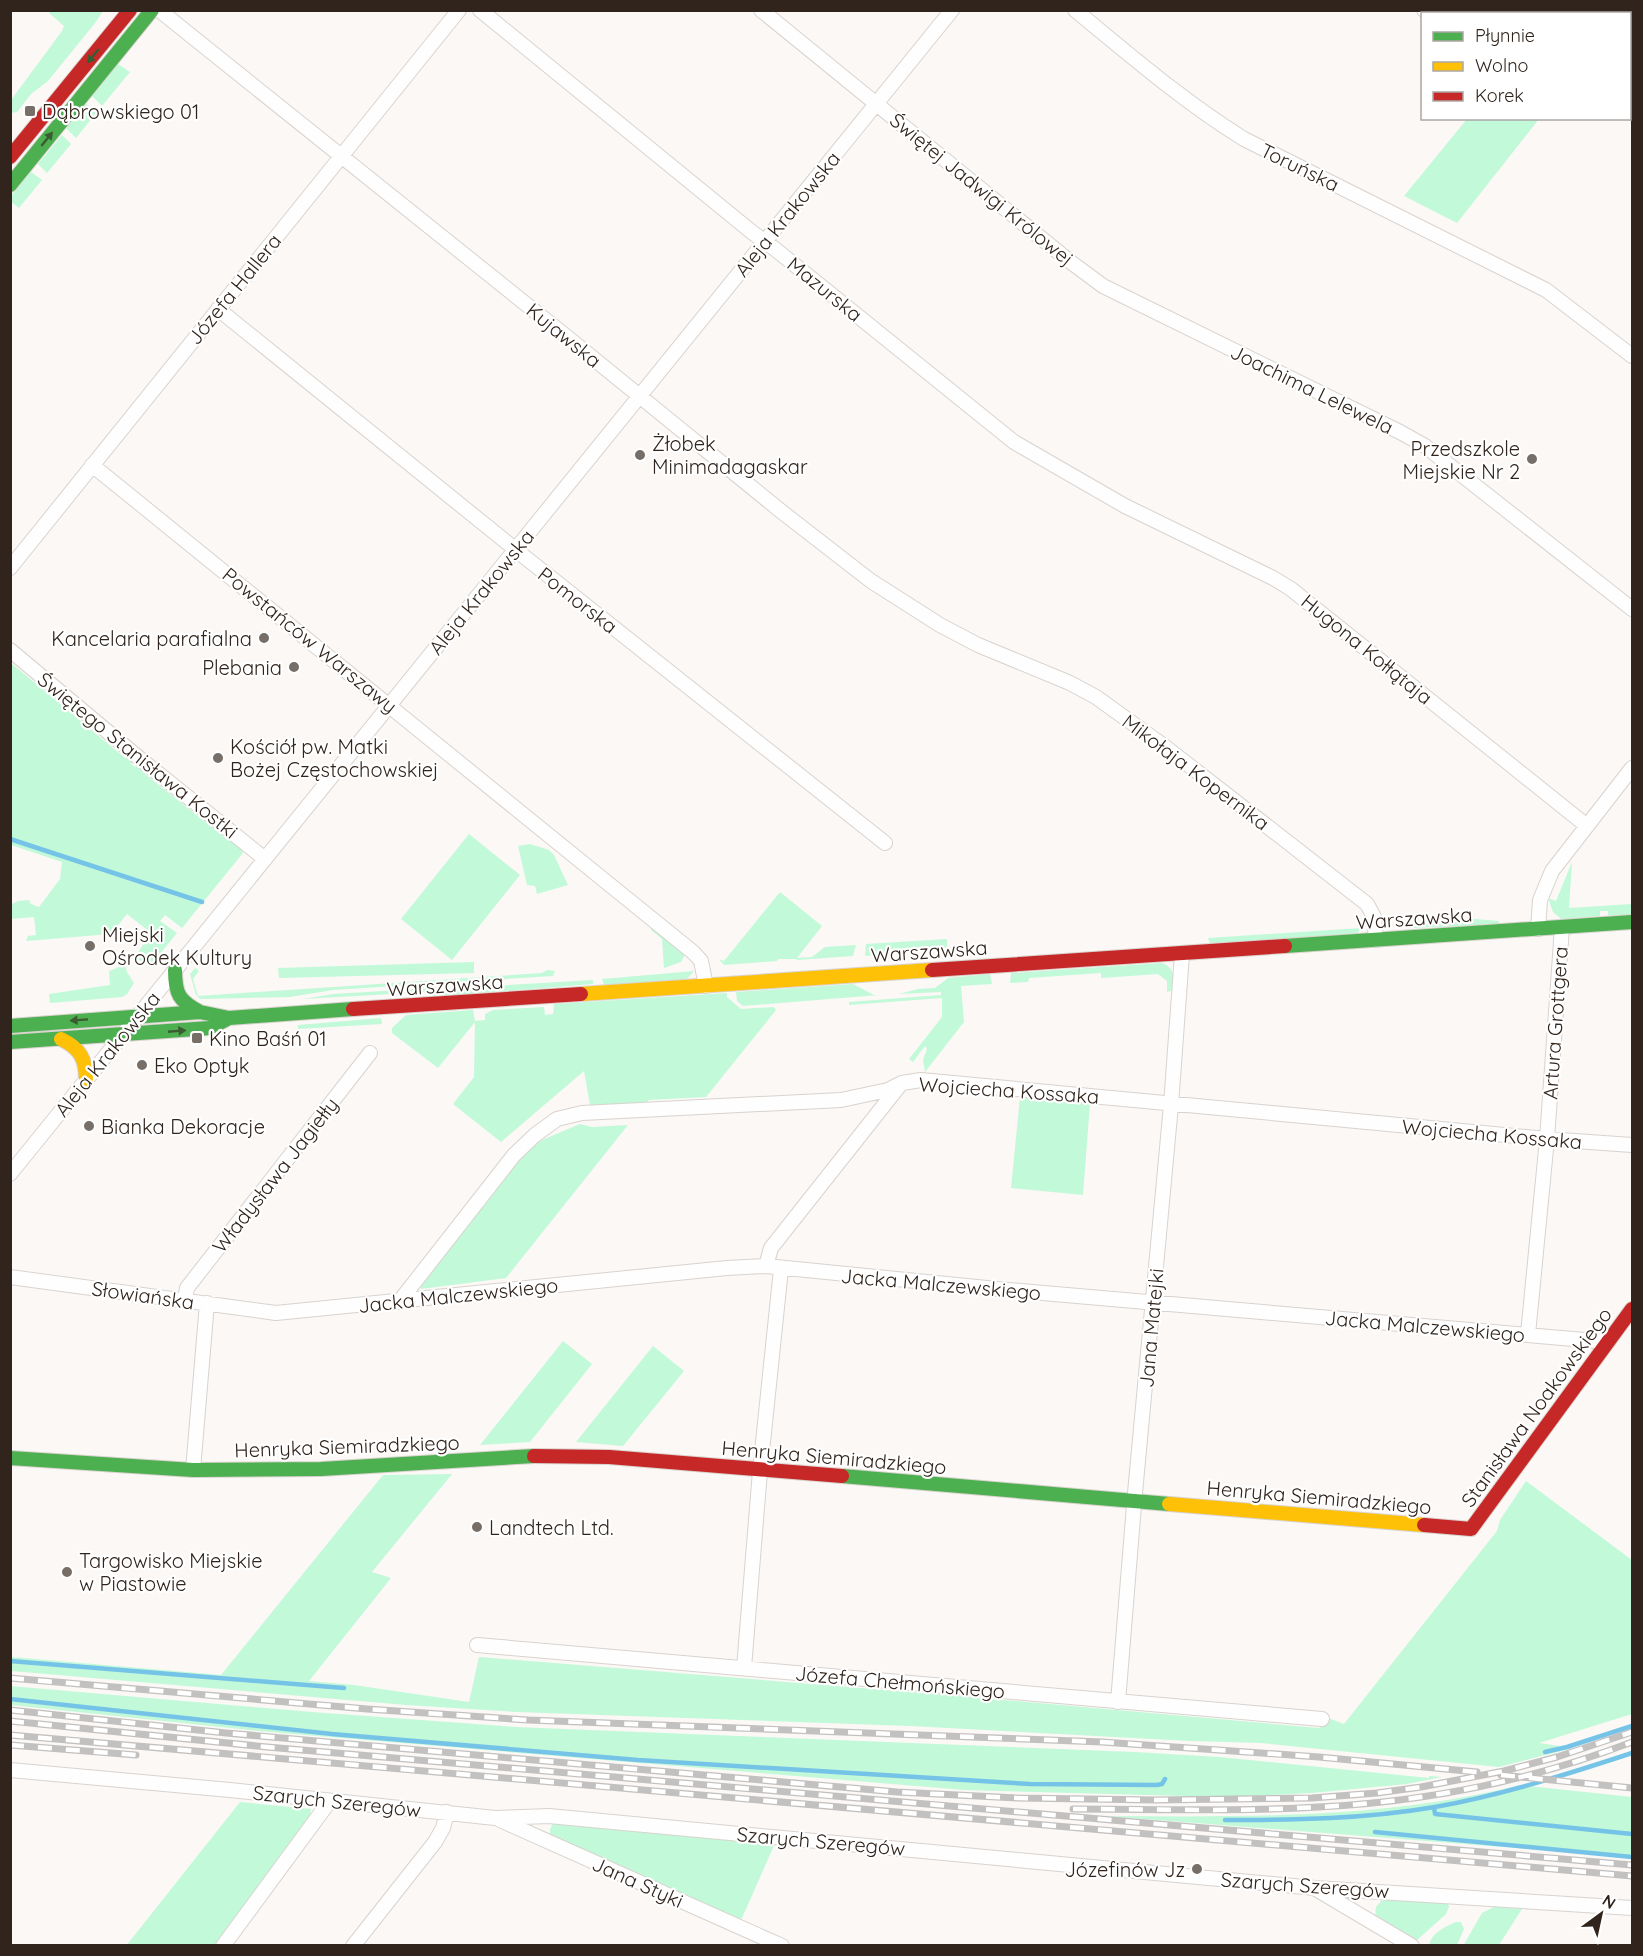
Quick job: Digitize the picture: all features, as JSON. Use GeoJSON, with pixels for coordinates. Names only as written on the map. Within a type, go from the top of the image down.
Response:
{"type":"FeatureCollection","features":[{"type":"Feature","properties":{"kind":"street"},"geometry":{"type":"LineString","coordinates":[[10,157],[130,10]]}},
{"type":"Feature","properties":{"kind":"street"},"geometry":{"type":"LineString","coordinates":[[10,185],[152,10]]}},
{"type":"Feature","properties":{"kind":"street","name":"Kujawska"},"geometry":{"type":"LineString","coordinates":[[159,10],[782,512],[871,581],[940,625],[978,645]]}},
{"type":"Feature","properties":{"kind":"street","name":"Józefa Hallera"},"geometry":{"type":"LineString","coordinates":[[10,568],[459,10]]}},
{"type":"Feature","properties":{"kind":"street","name":"Mazurska"},"geometry":{"type":"LineString","coordinates":[[480,10],[1014,442],[1125,506]]}},
{"type":"Feature","properties":{"kind":"street","name":"Świętej Jadwigi Królowej"},"geometry":{"type":"LineString","coordinates":[[761,10],[1103,286],[1219,344]]}},
{"type":"Feature","properties":{"kind":"street","name":"Aleja Krakowska"},"geometry":{"type":"LineString","coordinates":[[10,1174],[952,10]]}},
{"type":"Feature","properties":{"kind":"street","name":"Toruńska"},"geometry":{"type":"LineString","coordinates":[[1075,10],[1193,106],[1245,139],[1546,290],[1632,356]]}},
{"type":"Feature","properties":{"kind":"street","name":"Pomorska"},"geometry":{"type":"LineString","coordinates":[[218,309],[516,550],[885,843]]}},
{"type":"Feature","properties":{"kind":"street","name":"Joachima Lelewela"},"geometry":{"type":"LineString","coordinates":[[1219,344],[1425,446],[1632,609]]}},
{"type":"Feature","properties":{"kind":"street","name":"Powstańców Warszawy"},"geometry":{"type":"LineString","coordinates":[[92,465],[694,953],[701,961],[706,986]]}},
{"type":"Feature","properties":{"kind":"street","name":"Hugona Kołłątaja"},"geometry":{"type":"LineString","coordinates":[[1125,506],[1291,589],[1587,826]]}},
{"type":"Feature","properties":{"kind":"street","name":"Mikołaja Kopernika"},"geometry":{"type":"LineString","coordinates":[[978,645],[1071,683],[1096,697],[1168,749],[1366,904],[1374,917],[1376,940]]}},
{"type":"Feature","properties":{"kind":"street","name":"Świętego Stanisława Kostki"},"geometry":{"type":"LineString","coordinates":[[10,651],[265,859]]}},
{"type":"Feature","properties":{"kind":"street"},"geometry":{"type":"LineString","coordinates":[[1538,929],[1540,900],[1549,877],[1561,858],[1632,768]]}},
{"type":"Feature","properties":{"kind":"street","name":"Warszawska"},"geometry":{"type":"LineString","coordinates":[[10,1026],[200,1012],[229,1018],[1632,922]]}},
{"type":"Feature","properties":{"kind":"street","name":"Artura Grottgera"},"geometry":{"type":"LineString","coordinates":[[1528,1334],[1547,1139],[1562,927]]}},
{"type":"Feature","properties":{"kind":"street","name":"Jana Matejki"},"geometry":{"type":"LineString","coordinates":[[1118,1702],[1171,1105],[1182,954]]}},
{"type":"Feature","properties":{"kind":"street"},"geometry":{"type":"LineString","coordinates":[[175,970],[175,987],[182,1001],[200,1012]]}},
{"type":"Feature","properties":{"kind":"street","name":"Warszawska"},"geometry":{"type":"LineString","coordinates":[[10,1042],[210,1028],[229,1018]]}},
{"type":"Feature","properties":{"kind":"street"},"geometry":{"type":"LineString","coordinates":[[61,1039],[77,1047],[82,1055],[87,1065],[86,1080]]}},
{"type":"Feature","properties":{"kind":"street","name":"Władysława Jagiełły"},"geometry":{"type":"LineString","coordinates":[[185,1300],[187,1288],[370,1053]]}},
{"type":"Feature","properties":{"kind":"street","name":"Wojciecha Kossaka"},"geometry":{"type":"LineString","coordinates":[[399,1302],[514,1155],[535,1135],[557,1119],[591,1113],[841,1100],[921,1080],[1171,1105],[1632,1145]]}},
{"type":"Feature","properties":{"kind":"street"},"geometry":{"type":"LineString","coordinates":[[766,1266],[771,1248],[902,1083]]}},
{"type":"Feature","properties":{"kind":"street","name":"Jacka Malczewskiego"},"geometry":{"type":"LineString","coordinates":[[276,1313],[766,1266],[1154,1303],[1608,1342]]}},
{"type":"Feature","properties":{"kind":"street"},"geometry":{"type":"LineString","coordinates":[[744,1668],[760,1470],[781,1269]]}},
{"type":"Feature","properties":{"kind":"street","name":"Słowiańska"},"geometry":{"type":"LineString","coordinates":[[10,1277],[276,1313]]}},
{"type":"Feature","properties":{"kind":"street"},"geometry":{"type":"LineString","coordinates":[[193,1470],[207,1304]]}},
{"type":"Feature","properties":{"kind":"street","name":"Stanisława Noakowskiego"},"geometry":{"type":"LineString","coordinates":[[1471,1529],[1632,1309]]}},
{"type":"Feature","properties":{"kind":"street","name":"Henryka Siemiradzkiego"},"geometry":{"type":"LineString","coordinates":[[10,1458],[193,1470],[321,1469],[553,1455],[609,1457],[1471,1529]]}},
{"type":"Feature","properties":{"kind":"street","name":"Józefa Chełmońskiego"},"geometry":{"type":"LineString","coordinates":[[477,1645],[1322,1719]]}},
{"type":"Feature","properties":{"kind":"street","name":"Szarych Szeregów"},"geometry":{"type":"LineString","coordinates":[[10,1770],[495,1818],[549,1816],[1315,1888],[1632,1908]]}},
{"type":"Feature","properties":{"kind":"street"},"geometry":{"type":"LineString","coordinates":[[224,1946],[329,1802]]}},
{"type":"Feature","properties":{"kind":"street"},"geometry":{"type":"LineString","coordinates":[[353,1946],[435,1842],[443,1828],[447,1812]]}},
{"type":"Feature","properties":{"kind":"street","name":"Jana Styki"},"geometry":{"type":"LineString","coordinates":[[495,1818],[782,1946]]}},
{"type":"Feature","properties":{"kind":"street"},"geometry":{"type":"LineString","coordinates":[[1315,1888],[1412,1946]]}},
{"type":"Feature","properties":{"kind":"green space"},"geometry":{"type":"Polygon","coordinates":[[[52,10],[103,11],[48,81],[31,94],[17,112],[11,113],[11,100],[64,26],[49,13],[52,10]]]}},
{"type":"Feature","properties":{"kind":"green space"},"geometry":{"type":"Polygon","coordinates":[[[1551,10],[1632,11],[1632,97],[1631,12],[1549,12],[1551,10]]]}},
{"type":"Feature","properties":{"kind":"green space"},"geometry":{"type":"Polygon","coordinates":[[[118,64],[130,72],[102,106],[92,96],[118,64]]]}},
{"type":"Feature","properties":{"kind":"green space"},"geometry":{"type":"Polygon","coordinates":[[[86,104],[97,112],[76,138],[66,128],[86,104]]]}},
{"type":"Feature","properties":{"kind":"green space"},"geometry":{"type":"Polygon","coordinates":[[[1466,120],[1538,120],[1457,223],[1404,196],[1466,120]]]}},
{"type":"Feature","properties":{"kind":"green space"},"geometry":{"type":"Polygon","coordinates":[[[62,135],[71,144],[47,173],[38,164],[62,135]]]}},
{"type":"Feature","properties":{"kind":"green space"},"geometry":{"type":"Polygon","coordinates":[[[31,172],[42,180],[19,208],[11,202],[10,197],[31,172]]]}},
{"type":"Feature","properties":{"kind":"green space"},"geometry":{"type":"Polygon","coordinates":[[[11,663],[125,758],[134,759],[131,764],[135,767],[139,763],[145,774],[224,837],[228,840],[237,840],[245,847],[242,850],[243,853],[182,928],[165,915],[160,921],[177,933],[151,965],[134,958],[151,933],[127,914],[111,934],[26,941],[28,936],[36,935],[34,917],[11,919],[10,905],[18,901],[29,900],[31,904],[39,907],[60,879],[62,862],[11,845],[11,663]]]}},
{"type":"Feature","properties":{"kind":"green space"},"geometry":{"type":"Polygon","coordinates":[[[469,834],[520,875],[452,960],[401,919],[469,834]]]}},
{"type":"Feature","properties":{"kind":"green space"},"geometry":{"type":"Polygon","coordinates":[[[530,844],[549,850],[554,855],[568,885],[537,894],[535,886],[527,885],[518,846],[530,844]]]}},
{"type":"Feature","properties":{"kind":"green space"},"geometry":{"type":"Polygon","coordinates":[[[1572,862],[1569,908],[1632,904],[1632,915],[1608,915],[1608,911],[1600,911],[1600,916],[1561,919],[1553,912],[1548,898],[1556,901],[1572,862]]]}},
{"type":"Feature","properties":{"kind":"green space"},"geometry":{"type":"Polygon","coordinates":[[[780,892],[822,926],[797,958],[812,957],[825,947],[856,945],[853,956],[778,959],[777,961],[724,965],[719,959],[724,961],[780,892]]]}},
{"type":"Feature","properties":{"kind":"green space"},"geometry":{"type":"Polygon","coordinates":[[[1475,919],[1499,921],[1499,924],[1412,928],[1411,923],[1475,919]]]}},
{"type":"Feature","properties":{"kind":"green space"},"geometry":{"type":"Polygon","coordinates":[[[655,928],[686,953],[681,962],[664,968],[662,939],[650,929],[655,928]]]}},
{"type":"Feature","properties":{"kind":"green space"},"geometry":{"type":"Polygon","coordinates":[[[1361,928],[1357,933],[1210,944],[1208,938],[1361,928]]]}},
{"type":"Feature","properties":{"kind":"green space"},"geometry":{"type":"Polygon","coordinates":[[[947,939],[947,948],[865,956],[866,944],[947,939]]]}},
{"type":"Feature","properties":{"kind":"green space"},"geometry":{"type":"Polygon","coordinates":[[[474,962],[474,973],[279,978],[278,968],[474,962]]]}},
{"type":"Feature","properties":{"kind":"green space"},"geometry":{"type":"Polygon","coordinates":[[[1162,963],[1169,967],[1173,974],[1174,990],[1167,992],[1167,981],[1158,974],[1101,978],[1101,973],[1029,978],[1028,982],[1010,983],[1011,973],[1162,963]]]}},
{"type":"Feature","properties":{"kind":"green space"},"geometry":{"type":"Polygon","coordinates":[[[125,965],[134,983],[127,994],[122,997],[50,1003],[49,994],[110,985],[109,971],[125,965]]]}},
{"type":"Feature","properties":{"kind":"green space"},"geometry":{"type":"Polygon","coordinates":[[[195,968],[199,971],[193,979],[198,996],[555,971],[553,976],[333,990],[290,997],[200,999],[196,995],[190,974],[195,968]]]}},
{"type":"Feature","properties":{"kind":"green space"},"geometry":{"type":"Polygon","coordinates":[[[694,971],[687,979],[604,985],[602,979],[694,971]]]}},
{"type":"Feature","properties":{"kind":"green space"},"geometry":{"type":"Polygon","coordinates":[[[990,974],[992,984],[961,986],[964,1022],[925,1072],[923,1060],[927,1049],[925,1046],[913,1062],[909,1059],[942,1017],[942,998],[849,1005],[849,1002],[941,995],[941,992],[899,994],[918,989],[935,988],[948,978],[990,974]]]}},
{"type":"Feature","properties":{"kind":"green space"},"geometry":{"type":"Polygon","coordinates":[[[593,980],[593,984],[427,997],[458,988],[593,980]]]}},
{"type":"Feature","properties":{"kind":"green space"},"geometry":{"type":"Polygon","coordinates":[[[853,984],[874,995],[879,995],[743,1006],[737,1001],[736,992],[853,984]]]}},
{"type":"Feature","properties":{"kind":"green space"},"geometry":{"type":"Polygon","coordinates":[[[434,988],[426,992],[303,999],[333,994],[434,988]]]}},
{"type":"Feature","properties":{"kind":"green space"},"geometry":{"type":"Polygon","coordinates":[[[727,993],[727,997],[741,1009],[774,1007],[776,1010],[706,1097],[649,1100],[645,1104],[590,1105],[584,1071],[501,1142],[453,1104],[474,1077],[475,1022],[438,1068],[392,1033],[392,1028],[406,1015],[473,1010],[475,1021],[485,1020],[485,1014],[493,1010],[544,1007],[545,1015],[553,1014],[554,1004],[727,993]]]}},
{"type":"Feature","properties":{"kind":"green space"},"geometry":{"type":"Polygon","coordinates":[[[381,1018],[382,1024],[298,1029],[298,1025],[381,1018]]]}},
{"type":"Feature","properties":{"kind":"green space"},"geometry":{"type":"Polygon","coordinates":[[[1020,1097],[1090,1103],[1083,1195],[1011,1188],[1020,1097]]]}},
{"type":"Feature","properties":{"kind":"green space"},"geometry":{"type":"Polygon","coordinates":[[[580,1124],[592,1127],[628,1125],[506,1278],[421,1289],[420,1284],[524,1153],[542,1140],[580,1124]]]}},
{"type":"Feature","properties":{"kind":"green space"},"geometry":{"type":"Polygon","coordinates":[[[563,1341],[592,1364],[530,1442],[480,1445],[563,1341]]]}},
{"type":"Feature","properties":{"kind":"green space"},"geometry":{"type":"Polygon","coordinates":[[[653,1346],[684,1371],[623,1446],[576,1442],[653,1346]]]}},
{"type":"Feature","properties":{"kind":"green space"},"geometry":{"type":"Polygon","coordinates":[[[452,1474],[372,1572],[391,1578],[309,1681],[354,1685],[469,1702],[479,1657],[1319,1728],[1328,1718],[1344,1724],[1497,1531],[1500,1520],[1526,1481],[1632,1560],[1632,1714],[1539,1743],[1573,1748],[1499,1767],[1261,1743],[910,1726],[517,1712],[406,1705],[11,1671],[12,1657],[221,1675],[383,1475],[452,1474]]]}},
{"type":"Feature","properties":{"kind":"green space"},"geometry":{"type":"Polygon","coordinates":[[[10,1686],[516,1727],[1135,1752],[1219,1757],[1429,1778],[1429,1776],[1442,1777],[1407,1784],[1312,1793],[1223,1797],[964,1790],[269,1732],[11,1705],[10,1686]]]}},
{"type":"Feature","properties":{"kind":"green space"},"geometry":{"type":"Polygon","coordinates":[[[1520,1785],[1632,1797],[1632,1857],[1106,1816],[1314,1814],[1418,1804],[1520,1785]]]}},
{"type":"Feature","properties":{"kind":"green space"},"geometry":{"type":"Polygon","coordinates":[[[240,1802],[311,1809],[310,1816],[218,1945],[126,1946],[240,1802]]]}},
{"type":"Feature","properties":{"kind":"green space"},"geometry":{"type":"Polygon","coordinates":[[[554,1821],[776,1841],[739,1921],[550,1837],[550,1829],[554,1821]]]}},
{"type":"Feature","properties":{"kind":"green space"},"geometry":{"type":"Polygon","coordinates":[[[1384,1898],[1443,1901],[1448,1903],[1449,1907],[1446,1914],[1416,1941],[1375,1919],[1376,1907],[1384,1898]]]}},
{"type":"Feature","properties":{"kind":"green space"},"geometry":{"type":"Polygon","coordinates":[[[1496,1906],[1522,1909],[1499,1945],[1463,1946],[1482,1913],[1496,1906]]]}},
{"type":"Feature","properties":{"kind":"green space"},"geometry":{"type":"Polygon","coordinates":[[[1461,1922],[1464,1929],[1457,1945],[1429,1945],[1443,1928],[1461,1922]]]}},
{"type":"Feature","properties":{"kind":"waterway"},"geometry":{"type":"LineString","coordinates":[[10,839],[202,902]]}},
{"type":"Feature","properties":{"kind":"waterway"},"geometry":{"type":"LineString","coordinates":[[10,1661],[344,1688]]}},
{"type":"Feature","properties":{"kind":"waterway"},"geometry":{"type":"LineString","coordinates":[[10,1699],[332,1734],[638,1760],[1030,1784],[1157,1785],[1162,1784],[1165,1779]]}},
{"type":"Feature","properties":{"kind":"waterway"},"geometry":{"type":"LineString","coordinates":[[1545,1752],[1632,1726]]}},
{"type":"Feature","properties":{"kind":"waterway"},"geometry":{"type":"LineString","coordinates":[[1225,1820],[1357,1816],[1435,1807],[1510,1790],[1632,1753]]}},
{"type":"Feature","properties":{"kind":"waterway"},"geometry":{"type":"LineString","coordinates":[[1434,1807],[1435,1814],[1632,1834]]}},
{"type":"Feature","properties":{"kind":"waterway"},"geometry":{"type":"LineString","coordinates":[[1375,1832],[1632,1857]]}},
{"type":"Feature","properties":{"kind":"railway"},"geometry":{"type":"LineString","coordinates":[[10,1678],[367,1709],[528,1720],[1102,1742],[1319,1757],[1477,1772]]}},
{"type":"Feature","properties":{"kind":"railway"},"geometry":{"type":"LineString","coordinates":[[10,1710],[226,1733],[897,1792],[1017,1798],[1156,1800],[1312,1798],[1421,1787],[1504,1771],[1557,1757],[1632,1732]]}},
{"type":"Feature","properties":{"kind":"railway"},"geometry":{"type":"LineString","coordinates":[[10,1721],[267,1747],[1632,1865]]}},
{"type":"Feature","properties":{"kind":"railway"},"geometry":{"type":"LineString","coordinates":[[10,1735],[1632,1876]]}},
{"type":"Feature","properties":{"kind":"railway"},"geometry":{"type":"LineString","coordinates":[[1073,1809],[1257,1809],[1318,1807],[1398,1800],[1517,1778],[1632,1742]]}},
{"type":"Feature","properties":{"kind":"railway"},"geometry":{"type":"LineString","coordinates":[[10,1745],[136,1755]]}},
{"type":"Feature","properties":{"kind":"railway"},"geometry":{"type":"LineString","coordinates":[[1501,1775],[1632,1788]]}},
{"type":"Feature","properties":{"kind":"traffic: fast"},"geometry":{"type":"LineString","coordinates":[[10,185],[152,10]]}},
{"type":"Feature","properties":{"kind":"traffic: fast"},"geometry":{"type":"LineString","coordinates":[[1285,946],[1632,922]]}},
{"type":"Feature","properties":{"kind":"traffic: fast"},"geometry":{"type":"LineString","coordinates":[[175,970],[177,991],[187,1004],[200,1012]]}},
{"type":"Feature","properties":{"kind":"traffic: fast"},"geometry":{"type":"LineString","coordinates":[[10,1026],[200,1012],[229,1018],[353,1009]]}},
{"type":"Feature","properties":{"kind":"traffic: fast"},"geometry":{"type":"LineString","coordinates":[[10,1042],[210,1028],[229,1018]]}},
{"type":"Feature","properties":{"kind":"traffic: fast"},"geometry":{"type":"LineString","coordinates":[[10,1458],[193,1470],[321,1469],[534,1456]]}},
{"type":"Feature","properties":{"kind":"traffic: fast"},"geometry":{"type":"LineString","coordinates":[[842,1476],[1169,1504]]}},
{"type":"Feature","properties":{"kind":"traffic: slow"},"geometry":{"type":"LineString","coordinates":[[581,994],[932,970]]}},
{"type":"Feature","properties":{"kind":"traffic: slow"},"geometry":{"type":"LineString","coordinates":[[61,1039],[73,1046],[81,1055],[86,1080]]}},
{"type":"Feature","properties":{"kind":"traffic: slow"},"geometry":{"type":"LineString","coordinates":[[1169,1504],[1424,1525]]}},
{"type":"Feature","properties":{"kind":"traffic: jam"},"geometry":{"type":"LineString","coordinates":[[10,157],[130,10]]}},
{"type":"Feature","properties":{"kind":"traffic: jam"},"geometry":{"type":"LineString","coordinates":[[932,970],[1285,946]]}},
{"type":"Feature","properties":{"kind":"traffic: jam"},"geometry":{"type":"LineString","coordinates":[[353,1009],[581,994]]}},
{"type":"Feature","properties":{"kind":"traffic: jam"},"geometry":{"type":"LineString","coordinates":[[1424,1525],[1471,1529],[1632,1309]]}},
{"type":"Feature","properties":{"kind":"traffic: jam"},"geometry":{"type":"LineString","coordinates":[[534,1456],[609,1457],[842,1476]]}},
{"type":"Feature","properties":{"kind":"place","name":"Dąbrowskiego 01"},"geometry":{"type":"Point","coordinates":[30,111]}},
{"type":"Feature","properties":{"kind":"place","name":"Żłobek Minimadagaskar"},"geometry":{"type":"Point","coordinates":[640,455]}},
{"type":"Feature","properties":{"kind":"place","name":"Przedszkole Miejskie Nr 2"},"geometry":{"type":"Point","coordinates":[1532,459]}},
{"type":"Feature","properties":{"kind":"place","name":"Kancelaria parafialna"},"geometry":{"type":"Point","coordinates":[264,638]}},
{"type":"Feature","properties":{"kind":"place","name":"Plebania"},"geometry":{"type":"Point","coordinates":[294,667]}},
{"type":"Feature","properties":{"kind":"place","name":"Kościół pw. Matki Bożej Częstochowskiej"},"geometry":{"type":"Point","coordinates":[218,758]}},
{"type":"Feature","properties":{"kind":"place","name":"Miejski Ośrodek Kultury"},"geometry":{"type":"Point","coordinates":[90,946]}},
{"type":"Feature","properties":{"kind":"place","name":"Kino Baśń 01"},"geometry":{"type":"Point","coordinates":[197,1038]}},
{"type":"Feature","properties":{"kind":"place","name":"Eko Optyk"},"geometry":{"type":"Point","coordinates":[142,1065]}},
{"type":"Feature","properties":{"kind":"place","name":"Bianka Dekoracje"},"geometry":{"type":"Point","coordinates":[89,1126]}},
{"type":"Feature","properties":{"kind":"place","name":"Landtech Ltd."},"geometry":{"type":"Point","coordinates":[477,1527]}},
{"type":"Feature","properties":{"kind":"place","name":"Targowisko Miejskie w Piastowie"},"geometry":{"type":"Point","coordinates":[67,1572]}},
{"type":"Feature","properties":{"kind":"place","name":"Józefinów Jz"},"geometry":{"type":"Point","coordinates":[1197,1869]}}]}
